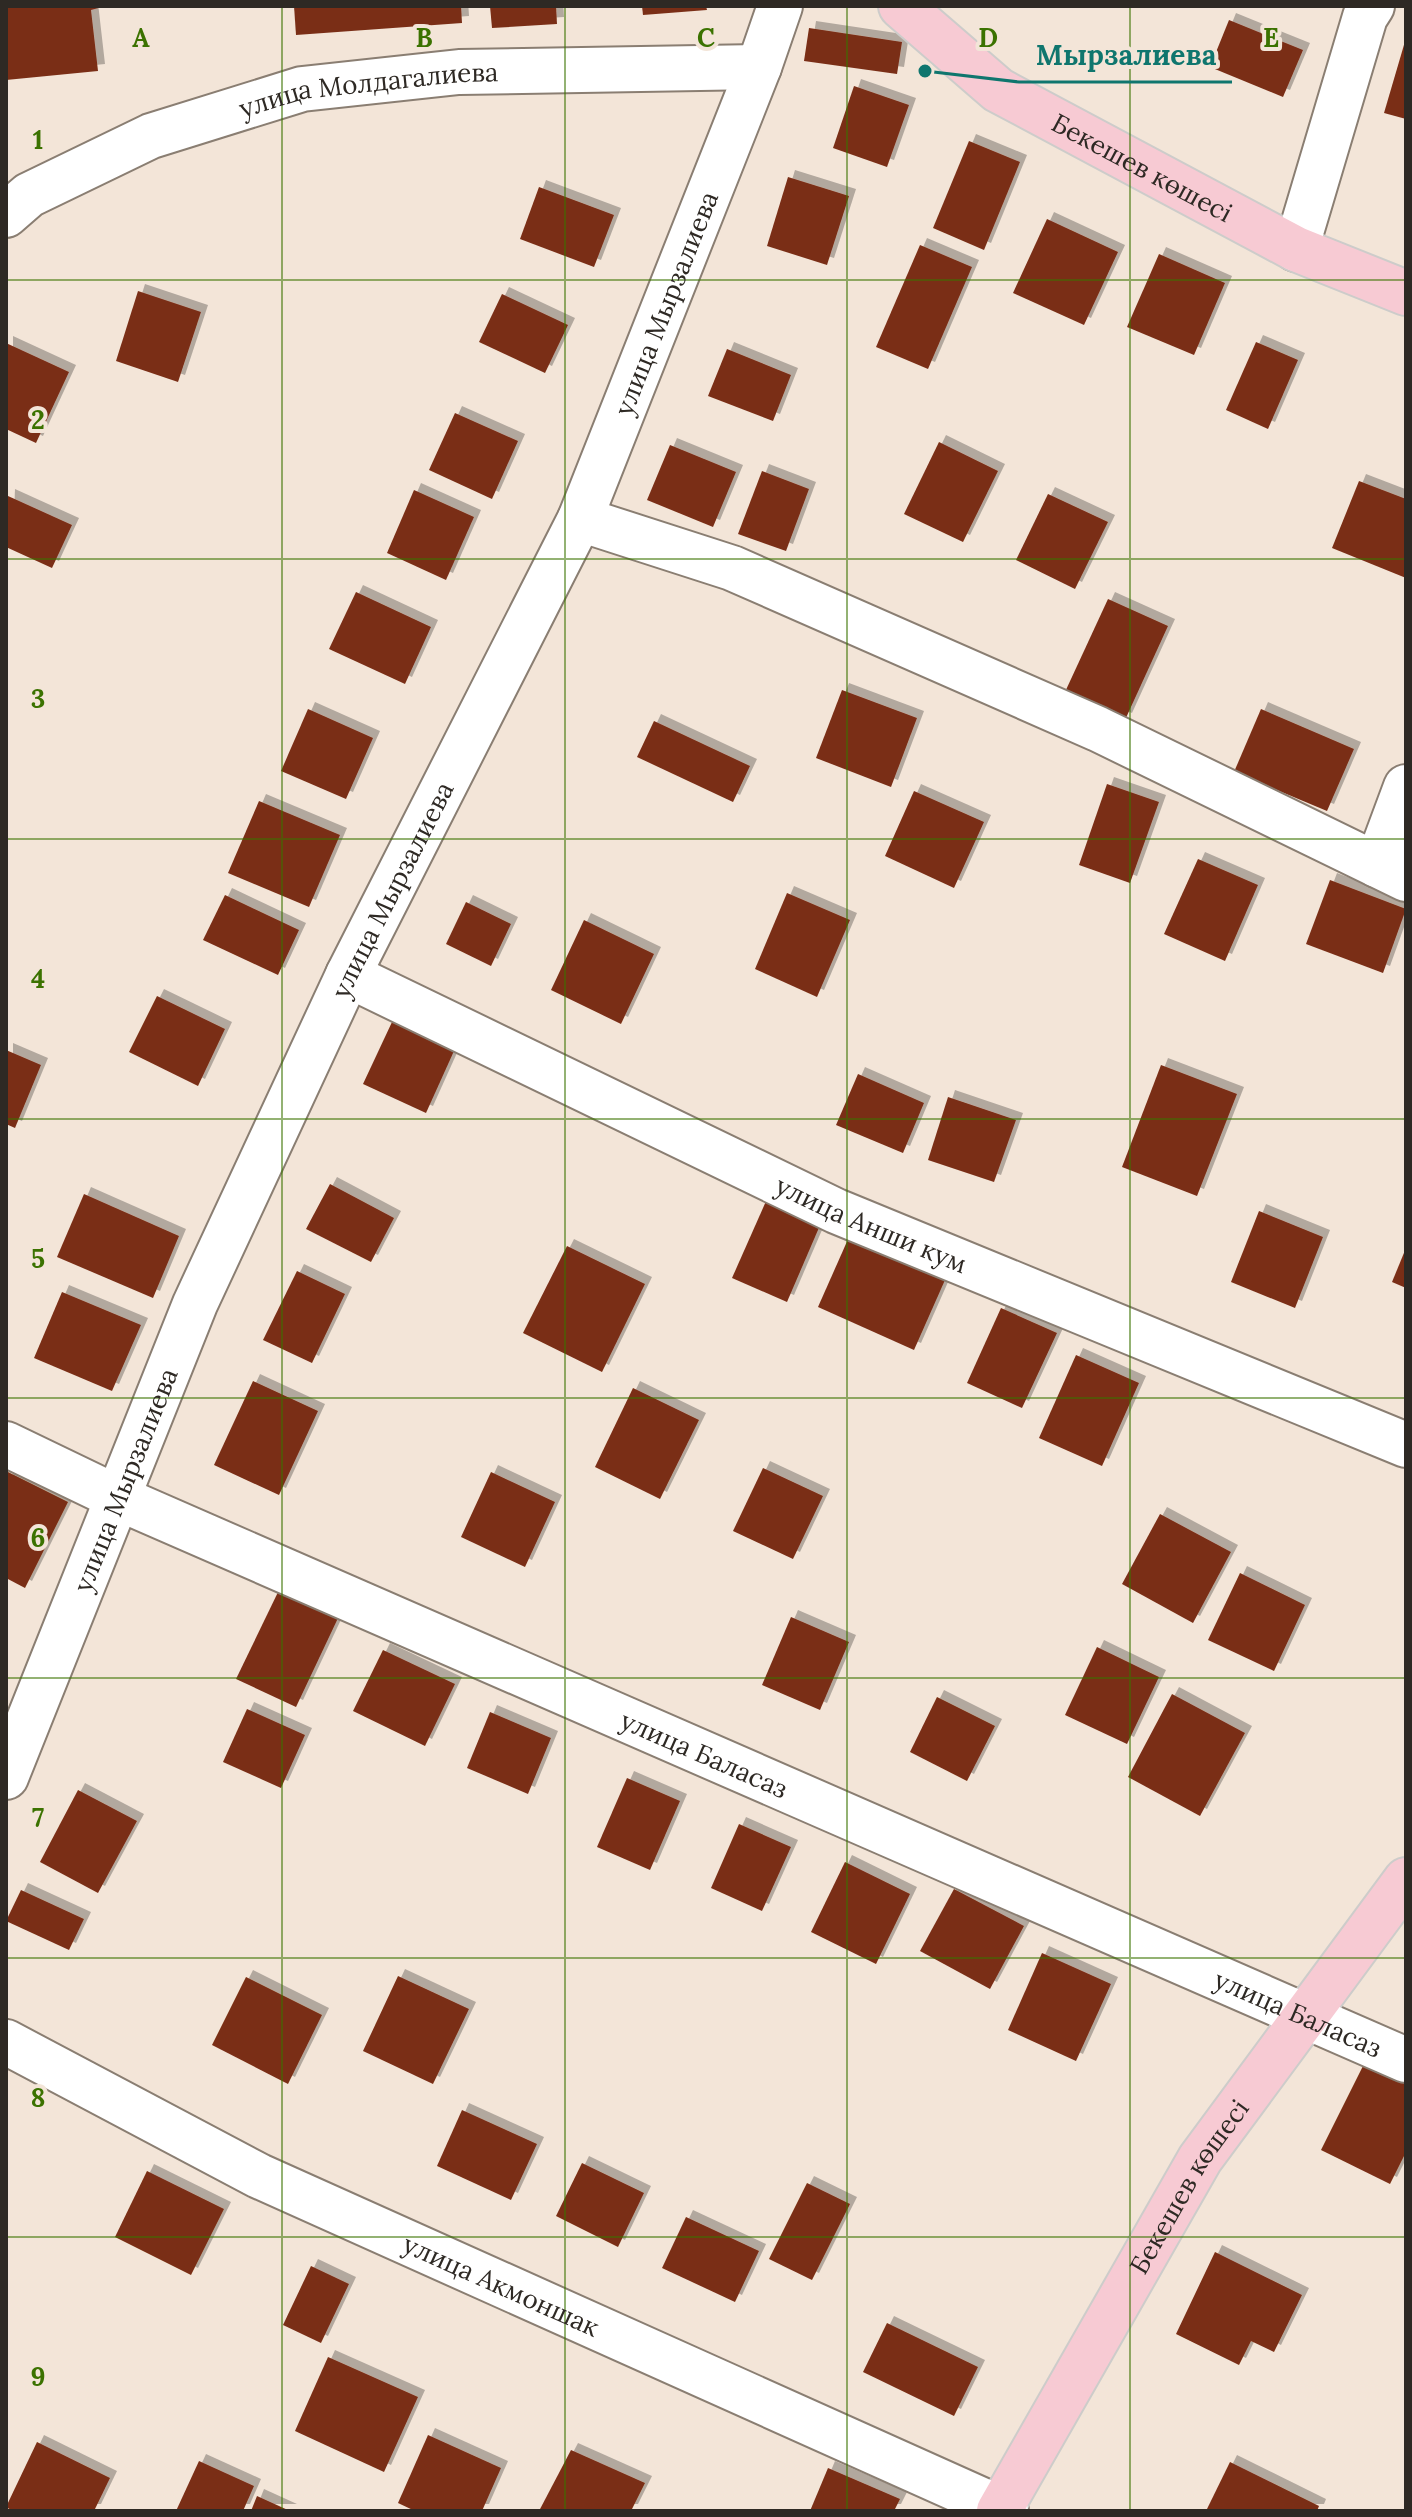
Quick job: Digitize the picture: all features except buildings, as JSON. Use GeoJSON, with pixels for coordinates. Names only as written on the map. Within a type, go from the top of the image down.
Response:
{"type":"FeatureCollection","features":[{"type":"Feature","properties":{"kind":"main road","name":"Бекешев көшесі"},"geometry":{"type":"LineString","coordinates":[[901,6],[998,90],[1296,249],[1406,293]]}},
{"type":"Feature","properties":{"kind":"main road","name":"Бекешев көшесі"},"geometry":{"type":"LineString","coordinates":[[1002,2510],[1200,2159],[1304,2014],[1406,1880]]}},
{"type":"Feature","properties":{"kind":"street","name":"улица Мырзалиева"},"geometry":{"type":"LineString","coordinates":[[6,1777],[195,1304],[348,975],[580,519],[759,67],[780,6]]}},
{"type":"Feature","properties":{"kind":"street"},"geometry":{"type":"LineString","coordinates":[[1296,249],[1365,17],[1372,6]]}},
{"type":"Feature","properties":{"kind":"street","name":"улица Молдагалиева"},"geometry":{"type":"LineString","coordinates":[[6,215],[29,195],[151,136],[302,89],[459,72],[759,67]]}},
{"type":"Feature","properties":{"kind":"street"},"geometry":{"type":"LineString","coordinates":[[580,519],[747,575],[1098,729],[1392,872],[1406,787]]}},
{"type":"Feature","properties":{"kind":"street","name":"улица Анши кум"},"geometry":{"type":"LineString","coordinates":[[348,975],[836,1211],[1406,1445]]}},
{"type":"Feature","properties":{"kind":"street","name":"улица Баласаз"},"geometry":{"type":"LineString","coordinates":[[6,1444],[116,1497],[1406,2060]]}},
{"type":"Feature","properties":{"kind":"street","name":"улица Акмоншак"},"geometry":{"type":"LineString","coordinates":[[6,2042],[259,2176],[1002,2510]]}},
{"type":"Feature","properties":{"kind":"place","name":"Мырзалиева"},"geometry":{"type":"Point","coordinates":[925,71]}}]}
